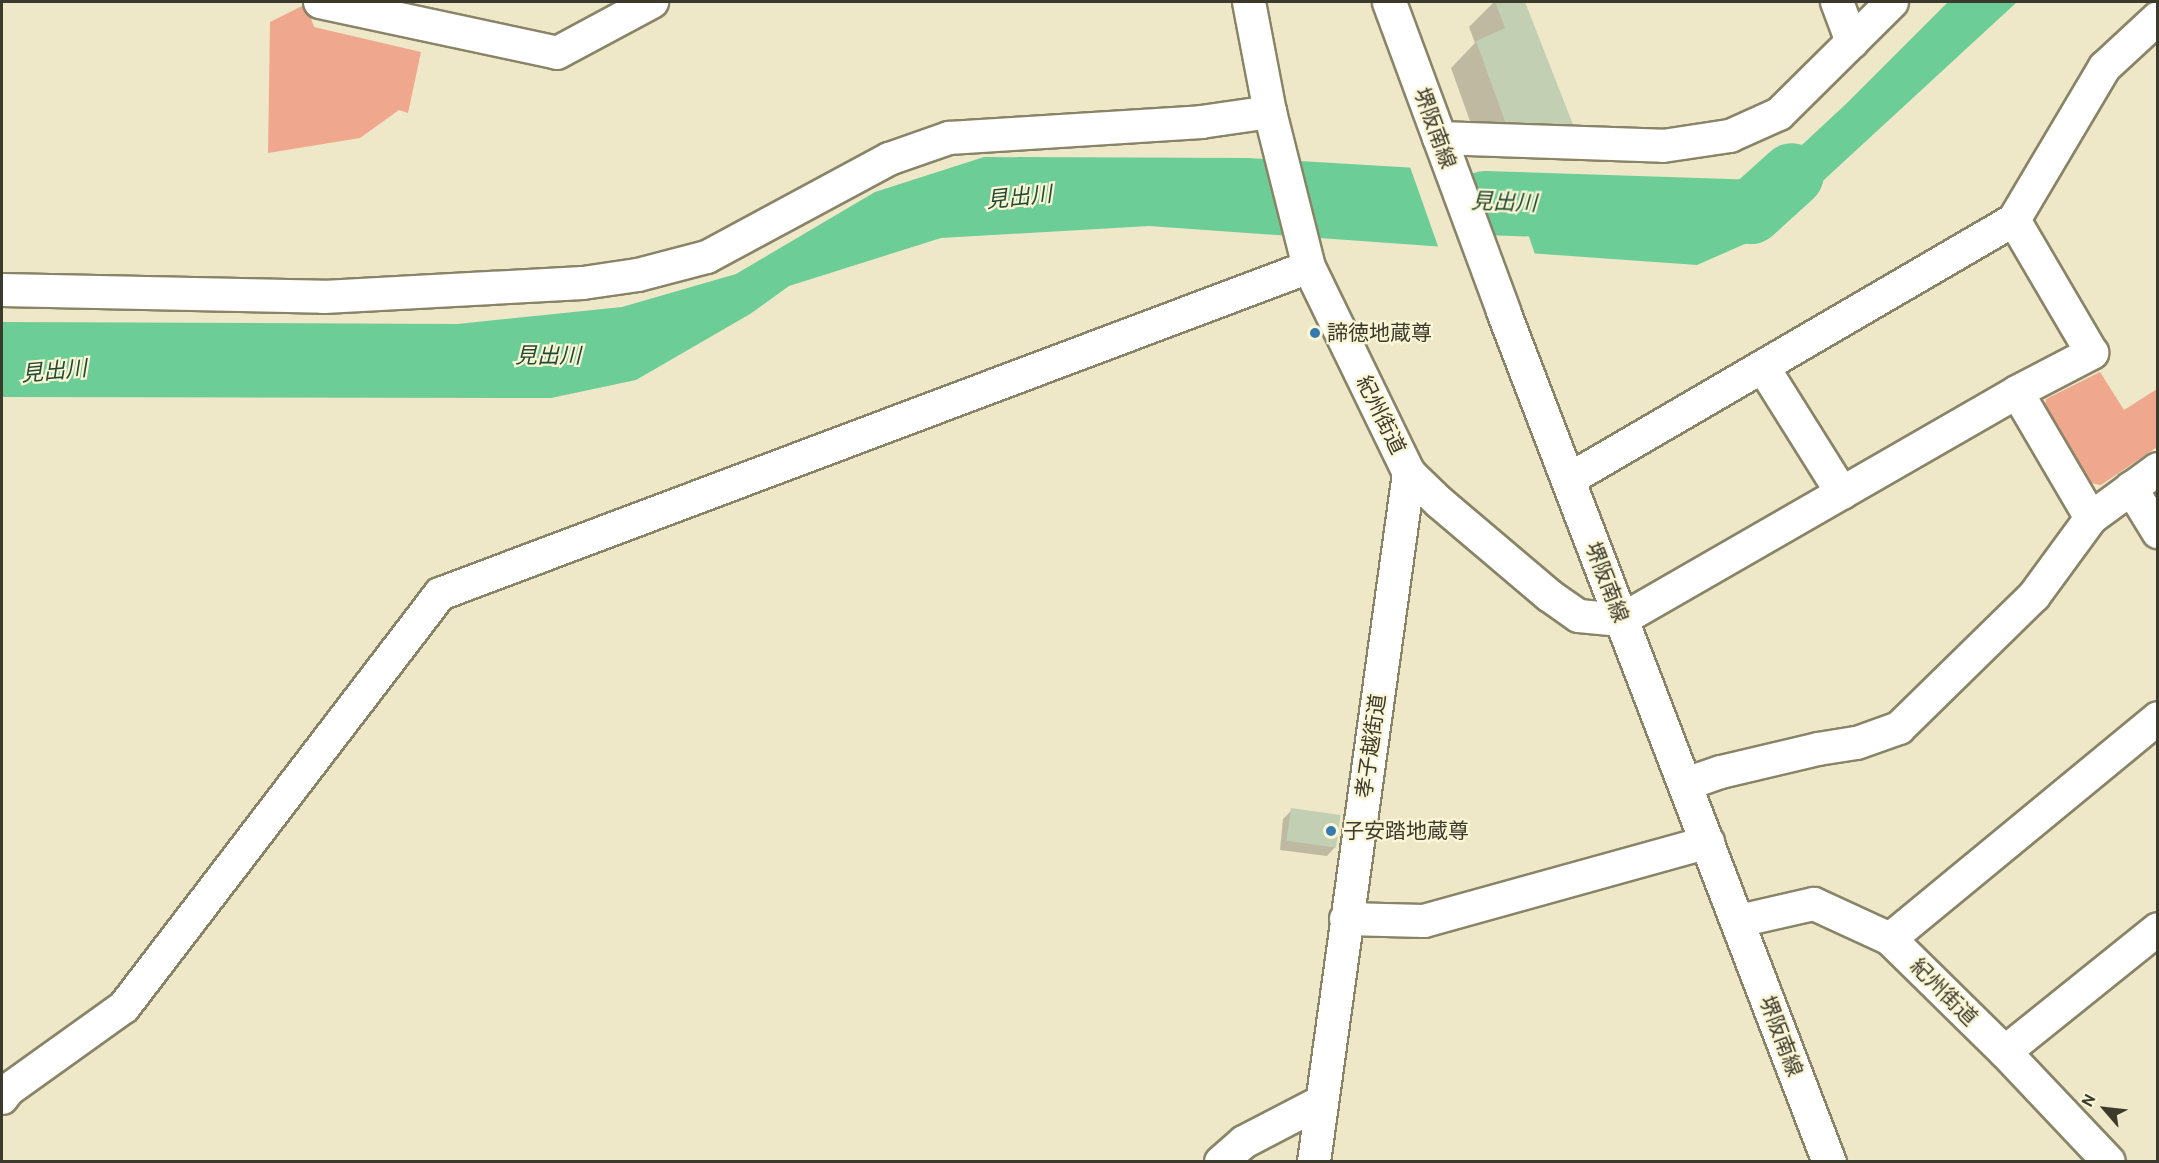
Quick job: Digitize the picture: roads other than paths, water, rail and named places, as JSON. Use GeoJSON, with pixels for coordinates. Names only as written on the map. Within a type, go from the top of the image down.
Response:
{"type":"FeatureCollection","features":[{"type":"Feature","properties":{"kind":"main road","name":"堺阪南線"},"geometry":{"type":"LineString","coordinates":[[1389,2],[1621,620],[1739,921],[1828,1161]]}},
{"type":"Feature","properties":{"kind":"street"},"geometry":{"type":"LineString","coordinates":[[321,2],[557,53],[652,2]]}},
{"type":"Feature","properties":{"kind":"street","name":"紀州街道"},"geometry":{"type":"LineString","coordinates":[[1249,2],[1273,123],[1306,257],[1409,473],[1550,596],[1579,616],[1621,620]]}},
{"type":"Feature","properties":{"kind":"street"},"geometry":{"type":"LineString","coordinates":[[1837,2],[1852,42]]}},
{"type":"Feature","properties":{"kind":"street"},"geometry":{"type":"LineString","coordinates":[[1441,144],[1663,146],[1730,136],[1779,114],[1892,2]]}},
{"type":"Feature","properties":{"kind":"street"},"geometry":{"type":"LineString","coordinates":[[1568,480],[2014,220],[2105,67],[2157,18]]}},
{"type":"Feature","properties":{"kind":"street"},"geometry":{"type":"LineString","coordinates":[[2,290],[324,297],[594,281],[638,275],[707,257],[889,159],[950,138],[1201,122],[1273,123]]}},
{"type":"Feature","properties":{"kind":"street"},"geometry":{"type":"LineString","coordinates":[[1621,620],[2017,392],[2092,352],[2014,220]]}},
{"type":"Feature","properties":{"kind":"street"},"geometry":{"type":"LineString","coordinates":[[2,1098],[8,1090],[124,1007],[440,594],[1306,257]]}},
{"type":"Feature","properties":{"kind":"street"},"geometry":{"type":"LineString","coordinates":[[1763,367],[1842,493]]}},
{"type":"Feature","properties":{"kind":"street"},"geometry":{"type":"LineString","coordinates":[[2017,392],[2091,518]]}},
{"type":"Feature","properties":{"kind":"street"},"geometry":{"type":"LineString","coordinates":[[1686,784],[1818,749],[1857,743],[1899,728],[2034,596],[2091,518],[2157,469]]}},
{"type":"Feature","properties":{"kind":"street","name":"孝子越街道"},"geometry":{"type":"LineString","coordinates":[[1314,1161],[1409,473]]}},
{"type":"Feature","properties":{"kind":"street"},"geometry":{"type":"LineString","coordinates":[[2131,488],[2157,532]]}},
{"type":"Feature","properties":{"kind":"street"},"geometry":{"type":"LineString","coordinates":[[1890,939],[2157,718]]}},
{"type":"Feature","properties":{"kind":"street"},"geometry":{"type":"LineString","coordinates":[[1347,919],[1424,921],[1708,842]]}},
{"type":"Feature","properties":{"kind":"street","name":"紀州街道"},"geometry":{"type":"LineString","coordinates":[[1739,921],[1814,904],[1890,939],[2005,1052],[2109,1161]]}},
{"type":"Feature","properties":{"kind":"street"},"geometry":{"type":"LineString","coordinates":[[2005,1052],[2157,929]]}},
{"type":"Feature","properties":{"kind":"street"},"geometry":{"type":"LineString","coordinates":[[1221,1161],[1245,1142],[1321,1102]]}},
{"type":"Feature","properties":{"kind":"water","name":"見出川"},"geometry":{"type":"Polygon","coordinates":[[[1948,2],[2017,2],[1763,236],[1697,265],[1149,226],[941,238],[789,286],[750,314],[636,380],[551,398],[2,397],[2,322],[457,324],[622,307],[736,274],[875,192],[984,157],[1248,158],[1536,175],[1591,221],[1682,227],[1745,198],[1847,103],[1948,2]]]}},
{"type":"Feature","properties":{"kind":"waterway","name":"見出川"},"geometry":{"type":"LineString","coordinates":[[1485,203],[1751,212],[1792,175]]}},
{"type":"Feature","properties":{"kind":"place","name":"諦徳地蔵尊"},"geometry":{"type":"Point","coordinates":[1315,333]}},
{"type":"Feature","properties":{"kind":"place","name":"子安踏地蔵尊"},"geometry":{"type":"Point","coordinates":[1331,831]}}]}
